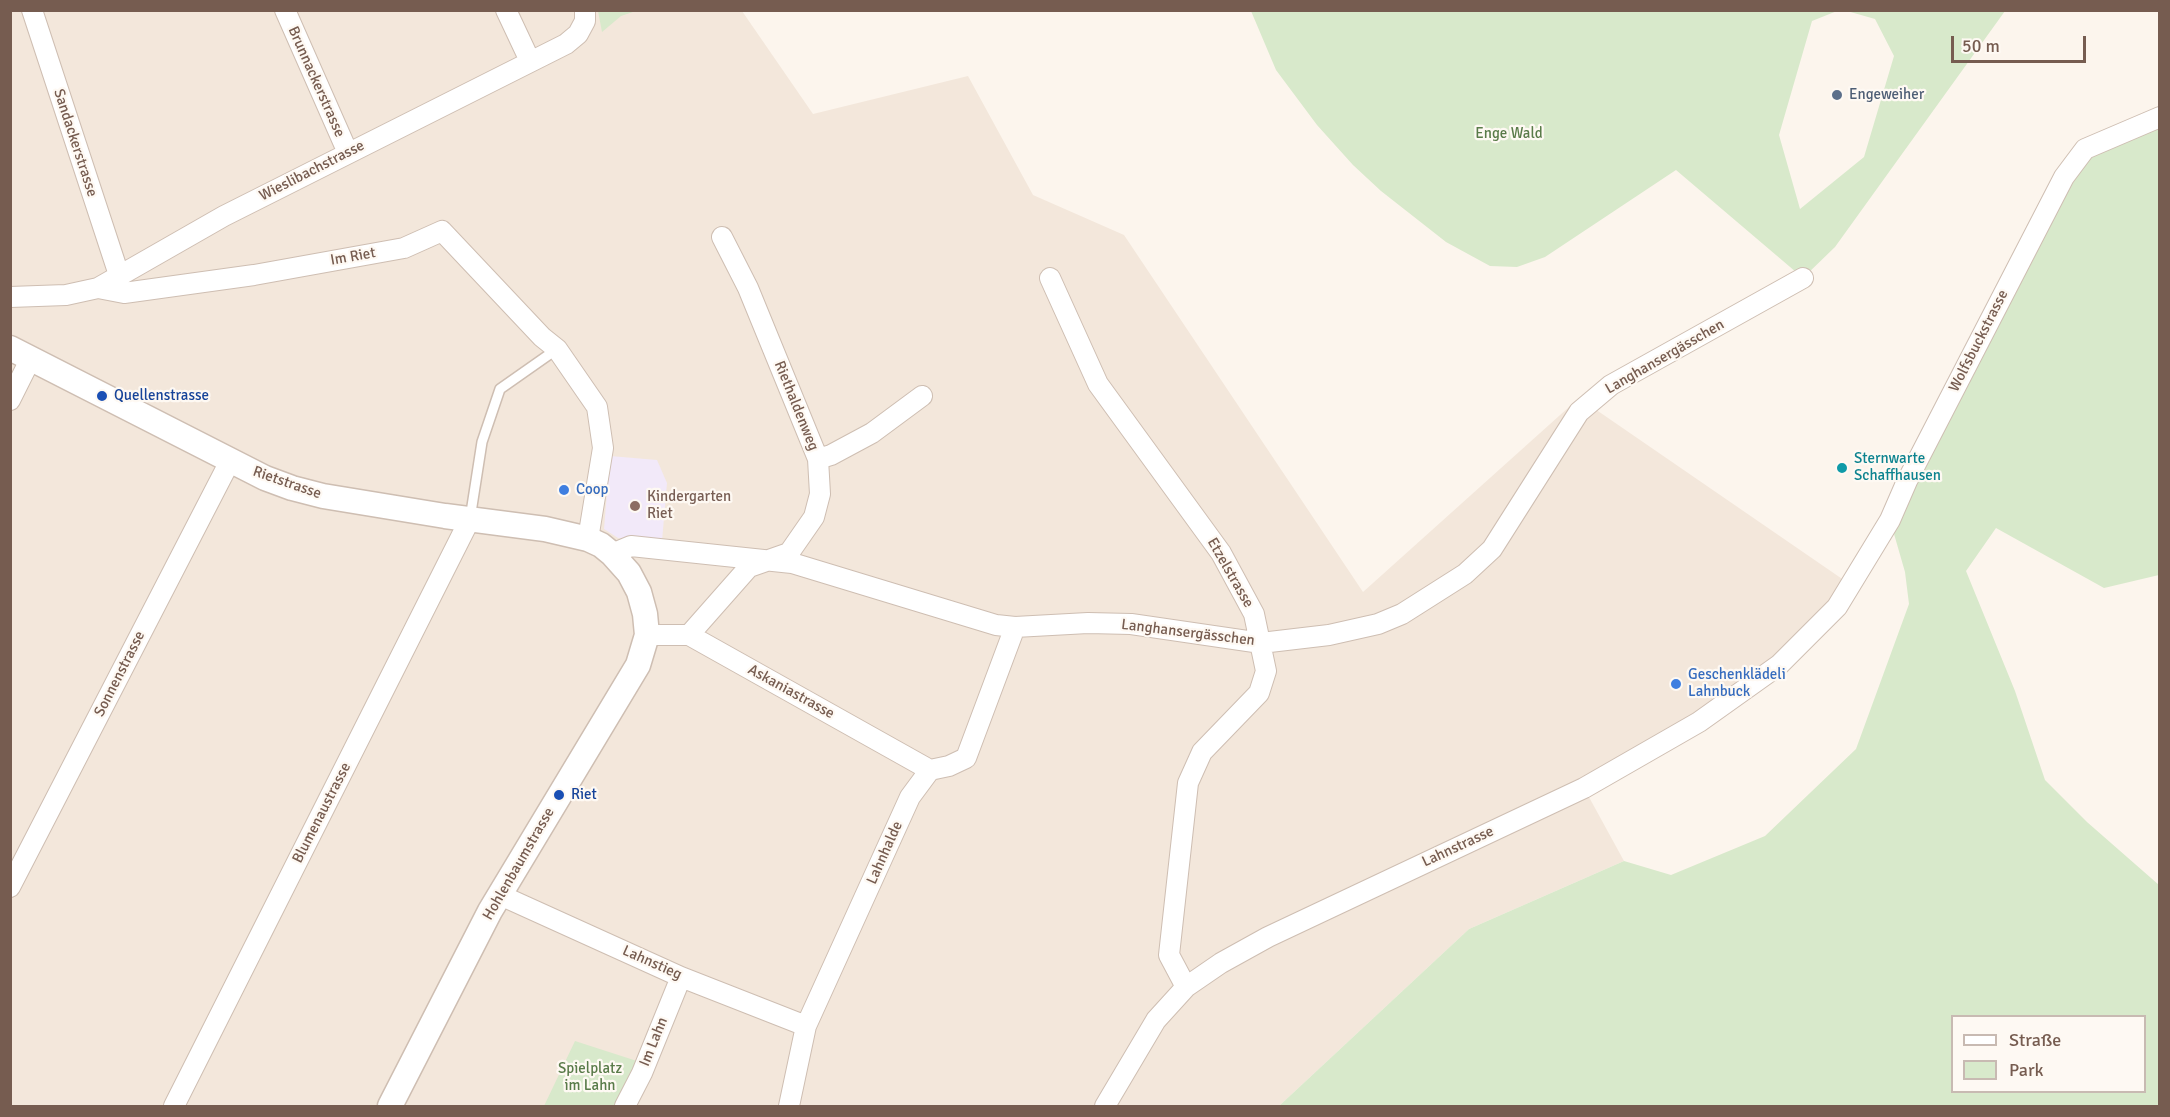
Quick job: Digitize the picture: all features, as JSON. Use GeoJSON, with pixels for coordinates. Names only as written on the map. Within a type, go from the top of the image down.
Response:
{"type":"FeatureCollection","features":[{"type":"Feature","properties":{"kind":"street","name":"Sandackerstrasse"},"geometry":{"type":"LineString","coordinates":[[32,10],[119,275]]}},
{"type":"Feature","properties":{"kind":"street","name":"Brunnackerstrasse"},"geometry":{"type":"LineString","coordinates":[[285,10],[348,153]]}},
{"type":"Feature","properties":{"kind":"street"},"geometry":{"type":"LineString","coordinates":[[506,10],[531,61]]}},
{"type":"Feature","properties":{"kind":"street","name":"Wieslibachstrasse"},"geometry":{"type":"LineString","coordinates":[[98,288],[224,216],[566,44],[578,33],[585,21],[585,10]]}},
{"type":"Feature","properties":{"kind":"street","name":"Wolfsbuckstrasse"},"geometry":{"type":"LineString","coordinates":[[1837,607],[1890,520],[1907,481],[2064,177],[2085,148],[2160,117]]}},
{"type":"Feature","properties":{"kind":"street","name":"Im Riet"},"geometry":{"type":"LineString","coordinates":[[98,288],[124,293],[254,275],[404,248],[441,231],[542,337],[557,349]]}},
{"type":"Feature","properties":{"kind":"street","name":"Riethaldenweg"},"geometry":{"type":"LineString","coordinates":[[689,635],[749,567],[789,553],[814,517],[820,494],[818,459],[757,308],[722,237]]}},
{"type":"Feature","properties":{"kind":"street","name":"Etzelstrasse"},"geometry":{"type":"LineString","coordinates":[[1050,278],[1098,384],[1221,553],[1254,614],[1261,643],[1266,671],[1259,693],[1202,752],[1188,783],[1169,955],[1186,987]]}},
{"type":"Feature","properties":{"kind":"street","name":"Langhansergässchen"},"geometry":{"type":"LineString","coordinates":[[770,560],[792,563],[996,625],[1015,627],[1088,623],[1131,624],[1261,643],[1329,635],[1378,624],[1402,614],[1465,574],[1492,549],[1579,412],[1611,385],[1803,278]]}},
{"type":"Feature","properties":{"kind":"street"},"geometry":{"type":"LineString","coordinates":[[10,297],[66,296],[98,288]]}},
{"type":"Feature","properties":{"kind":"street"},"geometry":{"type":"LineString","coordinates":[[557,349],[597,407],[603,448],[588,539]]}},
{"type":"Feature","properties":{"kind":"street"},"geometry":{"type":"LineString","coordinates":[[10,400],[21,353]]}},
{"type":"Feature","properties":{"kind":"street","name":"Rietstrasse"},"geometry":{"type":"LineString","coordinates":[[21,353],[265,478],[323,496],[545,529],[588,539]]}},
{"type":"Feature","properties":{"kind":"street"},"geometry":{"type":"LineString","coordinates":[[818,459],[831,455],[872,433],[922,396]]}},
{"type":"Feature","properties":{"kind":"street","name":"Sonnenstrasse"},"geometry":{"type":"LineString","coordinates":[[10,887],[230,461]]}},
{"type":"Feature","properties":{"kind":"street","name":"Blumenaustrasse"},"geometry":{"type":"LineString","coordinates":[[174,1107],[470,519]]}},
{"type":"Feature","properties":{"kind":"street","name":"Hohlenbaumstrasse"},"geometry":{"type":"LineString","coordinates":[[390,1107],[500,895],[630,680],[642,655],[646,635],[645,614],[639,592],[629,573],[612,554],[601,545],[588,539]]}},
{"type":"Feature","properties":{"kind":"street"},"geometry":{"type":"LineString","coordinates":[[612,554],[631,546],[770,560]]}},
{"type":"Feature","properties":{"kind":"street","name":"Lahnstrasse"},"geometry":{"type":"LineString","coordinates":[[1105,1107],[1156,1020],[1186,987],[1221,963],[1268,937],[1584,788],[1699,723],[1779,665],[1837,607]]}},
{"type":"Feature","properties":{"kind":"street"},"geometry":{"type":"LineString","coordinates":[[930,770],[949,766],[966,758],[1015,627]]}},
{"type":"Feature","properties":{"kind":"street","name":"Askaniastrasse"},"geometry":{"type":"LineString","coordinates":[[646,635],[689,635],[930,770]]}},
{"type":"Feature","properties":{"kind":"street","name":"Lahnhalde"},"geometry":{"type":"LineString","coordinates":[[789,1107],[807,1026],[910,797],[930,770]]}},
{"type":"Feature","properties":{"kind":"street","name":"Lahnstieg"},"geometry":{"type":"LineString","coordinates":[[500,895],[681,977],[807,1026]]}},
{"type":"Feature","properties":{"kind":"street","name":"Im Lahn"},"geometry":{"type":"LineString","coordinates":[[625,1107],[681,977]]}},
{"type":"Feature","properties":{"kind":"lane"},"geometry":{"type":"LineString","coordinates":[[470,519],[482,442],[500,389],[557,349]]}},
{"type":"Feature","properties":{"kind":"shaded area"},"geometry":{"type":"Polygon","coordinates":[[[10,11],[742,11],[813,114],[968,76],[1033,195],[1124,235],[1363,592],[1579,398],[1851,585],[1779,665],[1584,788],[1624,861],[1469,929],[1279,1106],[11,1106],[10,11]]]}},
{"type":"Feature","properties":{"kind":"shaded area","name":"Kindergarten Riet"},"geometry":{"type":"Polygon","coordinates":[[[610,456],[657,460],[667,483],[662,541],[618,538],[604,529],[610,456]]]}},
{"type":"Feature","properties":{"kind":"green space"},"geometry":{"type":"Polygon","coordinates":[[[598,10],[636,11],[621,16],[602,32],[598,10]]]}},
{"type":"Feature","properties":{"kind":"green space","name":"Enge Wald"},"geometry":{"type":"Polygon","coordinates":[[[1251,11],[1837,11],[1812,21],[1779,135],[1800,209],[1864,157],[1894,56],[1875,19],[1847,11],[2005,11],[1835,247],[1803,278],[1676,170],[1545,257],[1517,267],[1490,266],[1446,242],[1381,191],[1353,165],[1317,125],[1276,70],[1251,11]]]}},
{"type":"Feature","properties":{"kind":"green space"},"geometry":{"type":"Polygon","coordinates":[[[2159,117],[2159,575],[2104,588],[1996,528],[1966,571],[2015,691],[2045,780],[2087,822],[2159,885],[2159,1106],[1279,1106],[1469,929],[1624,861],[1671,875],[1765,836],[1856,749],[1909,604],[1905,572],[1890,520],[2085,149],[2159,117]]]}},
{"type":"Feature","properties":{"kind":"green space","name":"Spielplatz im Lahn"},"geometry":{"type":"Polygon","coordinates":[[[575,1041],[640,1062],[618,1106],[544,1106],[575,1041]]]}},
{"type":"Feature","properties":{"kind":"place","name":"Engeweiher"},"geometry":{"type":"Point","coordinates":[1837,95]}},
{"type":"Feature","properties":{"kind":"place","name":"Quellenstrasse"},"geometry":{"type":"Point","coordinates":[102,396]}},
{"type":"Feature","properties":{"kind":"place","name":"Sternwarte Schaffhausen"},"geometry":{"type":"Point","coordinates":[1842,468]}},
{"type":"Feature","properties":{"kind":"place","name":"Coop"},"geometry":{"type":"Point","coordinates":[564,490]}},
{"type":"Feature","properties":{"kind":"place","name":"Kindergarten Riet"},"geometry":{"type":"Point","coordinates":[635,506]}},
{"type":"Feature","properties":{"kind":"place","name":"Geschenklädeli Lahnbuck"},"geometry":{"type":"Point","coordinates":[1676,684]}},
{"type":"Feature","properties":{"kind":"place","name":"Riet"},"geometry":{"type":"Point","coordinates":[559,795]}}]}
